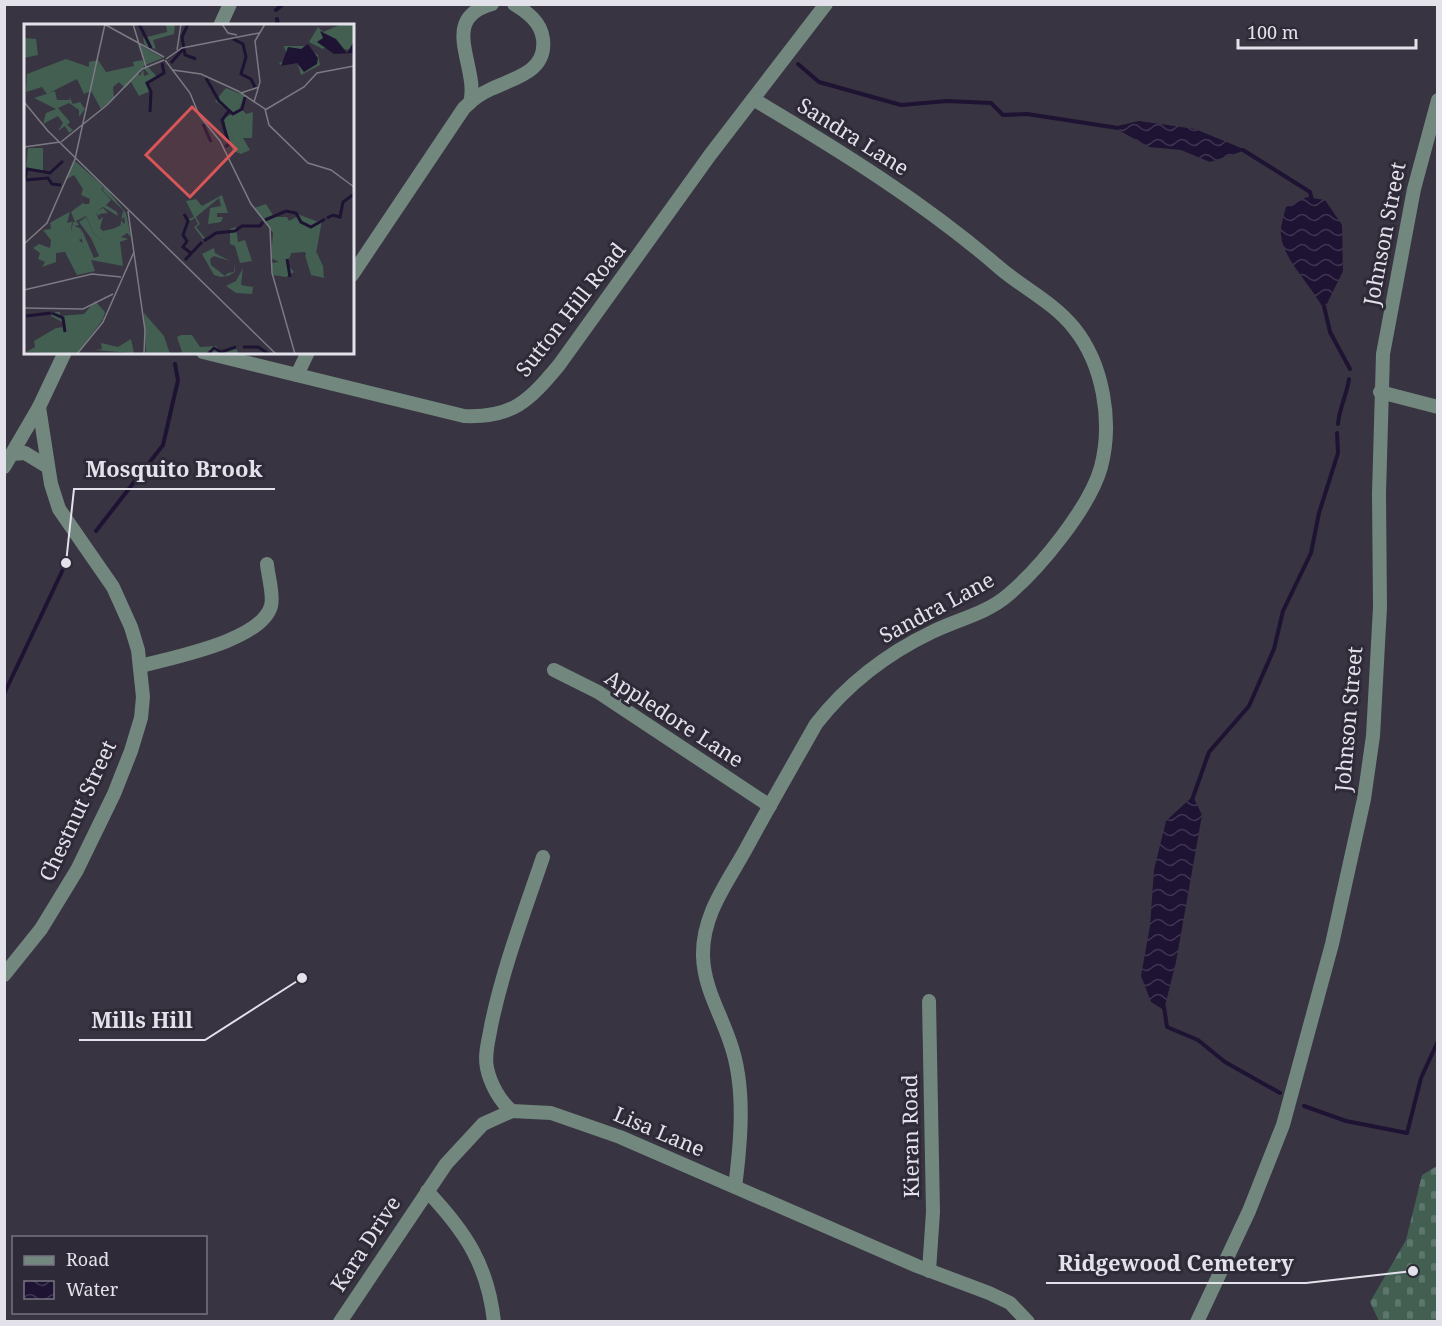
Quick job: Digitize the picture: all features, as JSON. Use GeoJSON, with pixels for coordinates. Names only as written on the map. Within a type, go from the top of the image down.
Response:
{"type":"FeatureCollection","features":[{"type":"Feature","properties":{"kind":"street"},"geometry":{"type":"LineString","coordinates":[[221,24],[230,4]]}},
{"type":"Feature","properties":{"kind":"street"},"geometry":{"type":"LineString","coordinates":[[470,103],[472,83],[465,55],[464,26],[473,12],[492,4]]}},
{"type":"Feature","properties":{"kind":"street"},"geometry":{"type":"LineString","coordinates":[[354,272],[451,126],[470,103],[489,90],[528,72],[540,59],[543,45],[541,29],[525,11],[514,4]]}},
{"type":"Feature","properties":{"kind":"street","name":"Sutton Hill Road"},"geometry":{"type":"LineString","coordinates":[[211,354],[464,416],[486,417],[510,410],[530,397],[559,365],[585,325],[826,4]]}},
{"type":"Feature","properties":{"kind":"street","name":"Sandra Lane"},"geometry":{"type":"LineString","coordinates":[[735,1187],[740,1133],[736,1071],[731,1043],[708,991],[703,953],[710,914],[717,898],[816,724],[857,679],[893,652],[935,630],[982,612],[1003,600],[1041,564],[1091,489],[1101,468],[1105,421],[1100,379],[1094,363],[1086,346],[1062,314],[892,186],[753,99]]}},
{"type":"Feature","properties":{"kind":"street","name":"Johnson Street"},"geometry":{"type":"LineString","coordinates":[[1197,1322],[1248,1212],[1283,1125],[1332,944],[1364,799],[1373,736],[1380,607],[1380,392],[1383,354],[1426,133],[1437,100]]}},
{"type":"Feature","properties":{"kind":"street"},"geometry":{"type":"LineString","coordinates":[[4,467],[39,407],[64,354]]}},
{"type":"Feature","properties":{"kind":"street"},"geometry":{"type":"LineString","coordinates":[[297,375],[307,354]]}},
{"type":"Feature","properties":{"kind":"street"},"geometry":{"type":"LineString","coordinates":[[1380,392],[1437,407]]}},
{"type":"Feature","properties":{"kind":"street","name":"Chestnut Street"},"geometry":{"type":"LineString","coordinates":[[4,975],[24,953],[54,910],[114,794],[141,718],[143,698],[141,666],[131,627],[121,604],[113,587],[59,509],[48,466],[39,407]]}},
{"type":"Feature","properties":{"kind":"street"},"geometry":{"type":"LineString","coordinates":[[12,454],[24,453],[48,466]]}},
{"type":"Feature","properties":{"kind":"street"},"geometry":{"type":"LineString","coordinates":[[141,666],[232,639],[260,624],[271,605],[267,564]]}},
{"type":"Feature","properties":{"kind":"street","name":"Appledore Lane"},"geometry":{"type":"LineString","coordinates":[[554,669],[597,692],[770,806]]}},
{"type":"Feature","properties":{"kind":"street"},"geometry":{"type":"LineString","coordinates":[[512,1111],[491,1080],[487,1067],[487,1050],[509,955],[543,857]]}},
{"type":"Feature","properties":{"kind":"street","name":"Kieran Road"},"geometry":{"type":"LineString","coordinates":[[929,1001],[933,1212],[929,1271]]}},
{"type":"Feature","properties":{"kind":"street","name":"Lisa Lane"},"geometry":{"type":"LineString","coordinates":[[512,1111],[551,1113],[576,1120],[929,1271],[989,1293],[1010,1303],[1028,1322]]}},
{"type":"Feature","properties":{"kind":"street","name":"Kara Drive"},"geometry":{"type":"LineString","coordinates":[[340,1322],[446,1164],[483,1124],[512,1111]]}},
{"type":"Feature","properties":{"kind":"street","name":"Kara Drive"},"geometry":{"type":"LineString","coordinates":[[427,1191],[460,1228],[476,1256],[489,1284],[494,1322]]}},
{"type":"Feature","properties":{"kind":"green space"},"geometry":{"type":"Polygon","coordinates":[[[1437,1166],[1437,1321],[1379,1321],[1370,1302],[1406,1240],[1422,1175],[1437,1166]]]}},
{"type":"Feature","properties":{"kind":"water"},"geometry":{"type":"Polygon","coordinates":[[[1139,121],[1195,129],[1246,150],[1210,162],[1181,150],[1149,147],[1113,127],[1139,121]]]}},
{"type":"Feature","properties":{"kind":"water"},"geometry":{"type":"Polygon","coordinates":[[[1307,197],[1325,200],[1342,225],[1343,271],[1324,310],[1287,254],[1281,235],[1286,207],[1307,197]]]}},
{"type":"Feature","properties":{"kind":"water"},"geometry":{"type":"Polygon","coordinates":[[[1193,796],[1202,815],[1176,962],[1164,1010],[1151,1002],[1141,976],[1150,926],[1154,870],[1166,821],[1193,796]]]}},
{"type":"Feature","properties":{"kind":"waterway"},"geometry":{"type":"LineString","coordinates":[[276,10],[283,4]]}},
{"type":"Feature","properties":{"kind":"waterway"},"geometry":{"type":"LineString","coordinates":[[277,19],[278,24]]}},
{"type":"Feature","properties":{"kind":"waterway"},"geometry":{"type":"LineString","coordinates":[[798,64],[819,82],[901,105],[947,101],[991,103],[1003,115],[1027,114],[1118,128]]}},
{"type":"Feature","properties":{"kind":"waterway"},"geometry":{"type":"LineString","coordinates":[[1243,150],[1310,192],[1312,200]]}},
{"type":"Feature","properties":{"kind":"waterway"},"geometry":{"type":"LineString","coordinates":[[1324,306],[1330,332],[1350,369]]}},
{"type":"Feature","properties":{"kind":"waterway"},"geometry":{"type":"LineString","coordinates":[[96,531],[163,445],[178,380],[175,364]]}},
{"type":"Feature","properties":{"kind":"waterway"},"geometry":{"type":"LineString","coordinates":[[1338,424],[1349,379]]}},
{"type":"Feature","properties":{"kind":"waterway"},"geometry":{"type":"LineString","coordinates":[[1192,800],[1209,752],[1249,706],[1274,649],[1283,611],[1311,553],[1319,513],[1338,453],[1337,433]]}},
{"type":"Feature","properties":{"kind":"waterway"},"geometry":{"type":"LineString","coordinates":[[4,694],[66,563]]}},
{"type":"Feature","properties":{"kind":"waterway"},"geometry":{"type":"LineString","coordinates":[[1164,1007],[1167,1027],[1198,1040],[1225,1062],[1280,1093]]}},
{"type":"Feature","properties":{"kind":"waterway"},"geometry":{"type":"LineString","coordinates":[[1304,1106],[1346,1121],[1407,1133],[1421,1078],[1438,1041]]}},
{"type":"Feature","properties":{"kind":"place","name":"Mosquito Brook"},"geometry":{"type":"Point","coordinates":[66,563]}},
{"type":"Feature","properties":{"kind":"place","name":"Mills Hill"},"geometry":{"type":"Point","coordinates":[302,978]}},
{"type":"Feature","properties":{"kind":"place","name":"Ridgewood Cemetery"},"geometry":{"type":"Point","coordinates":[1413,1271]}}]}
